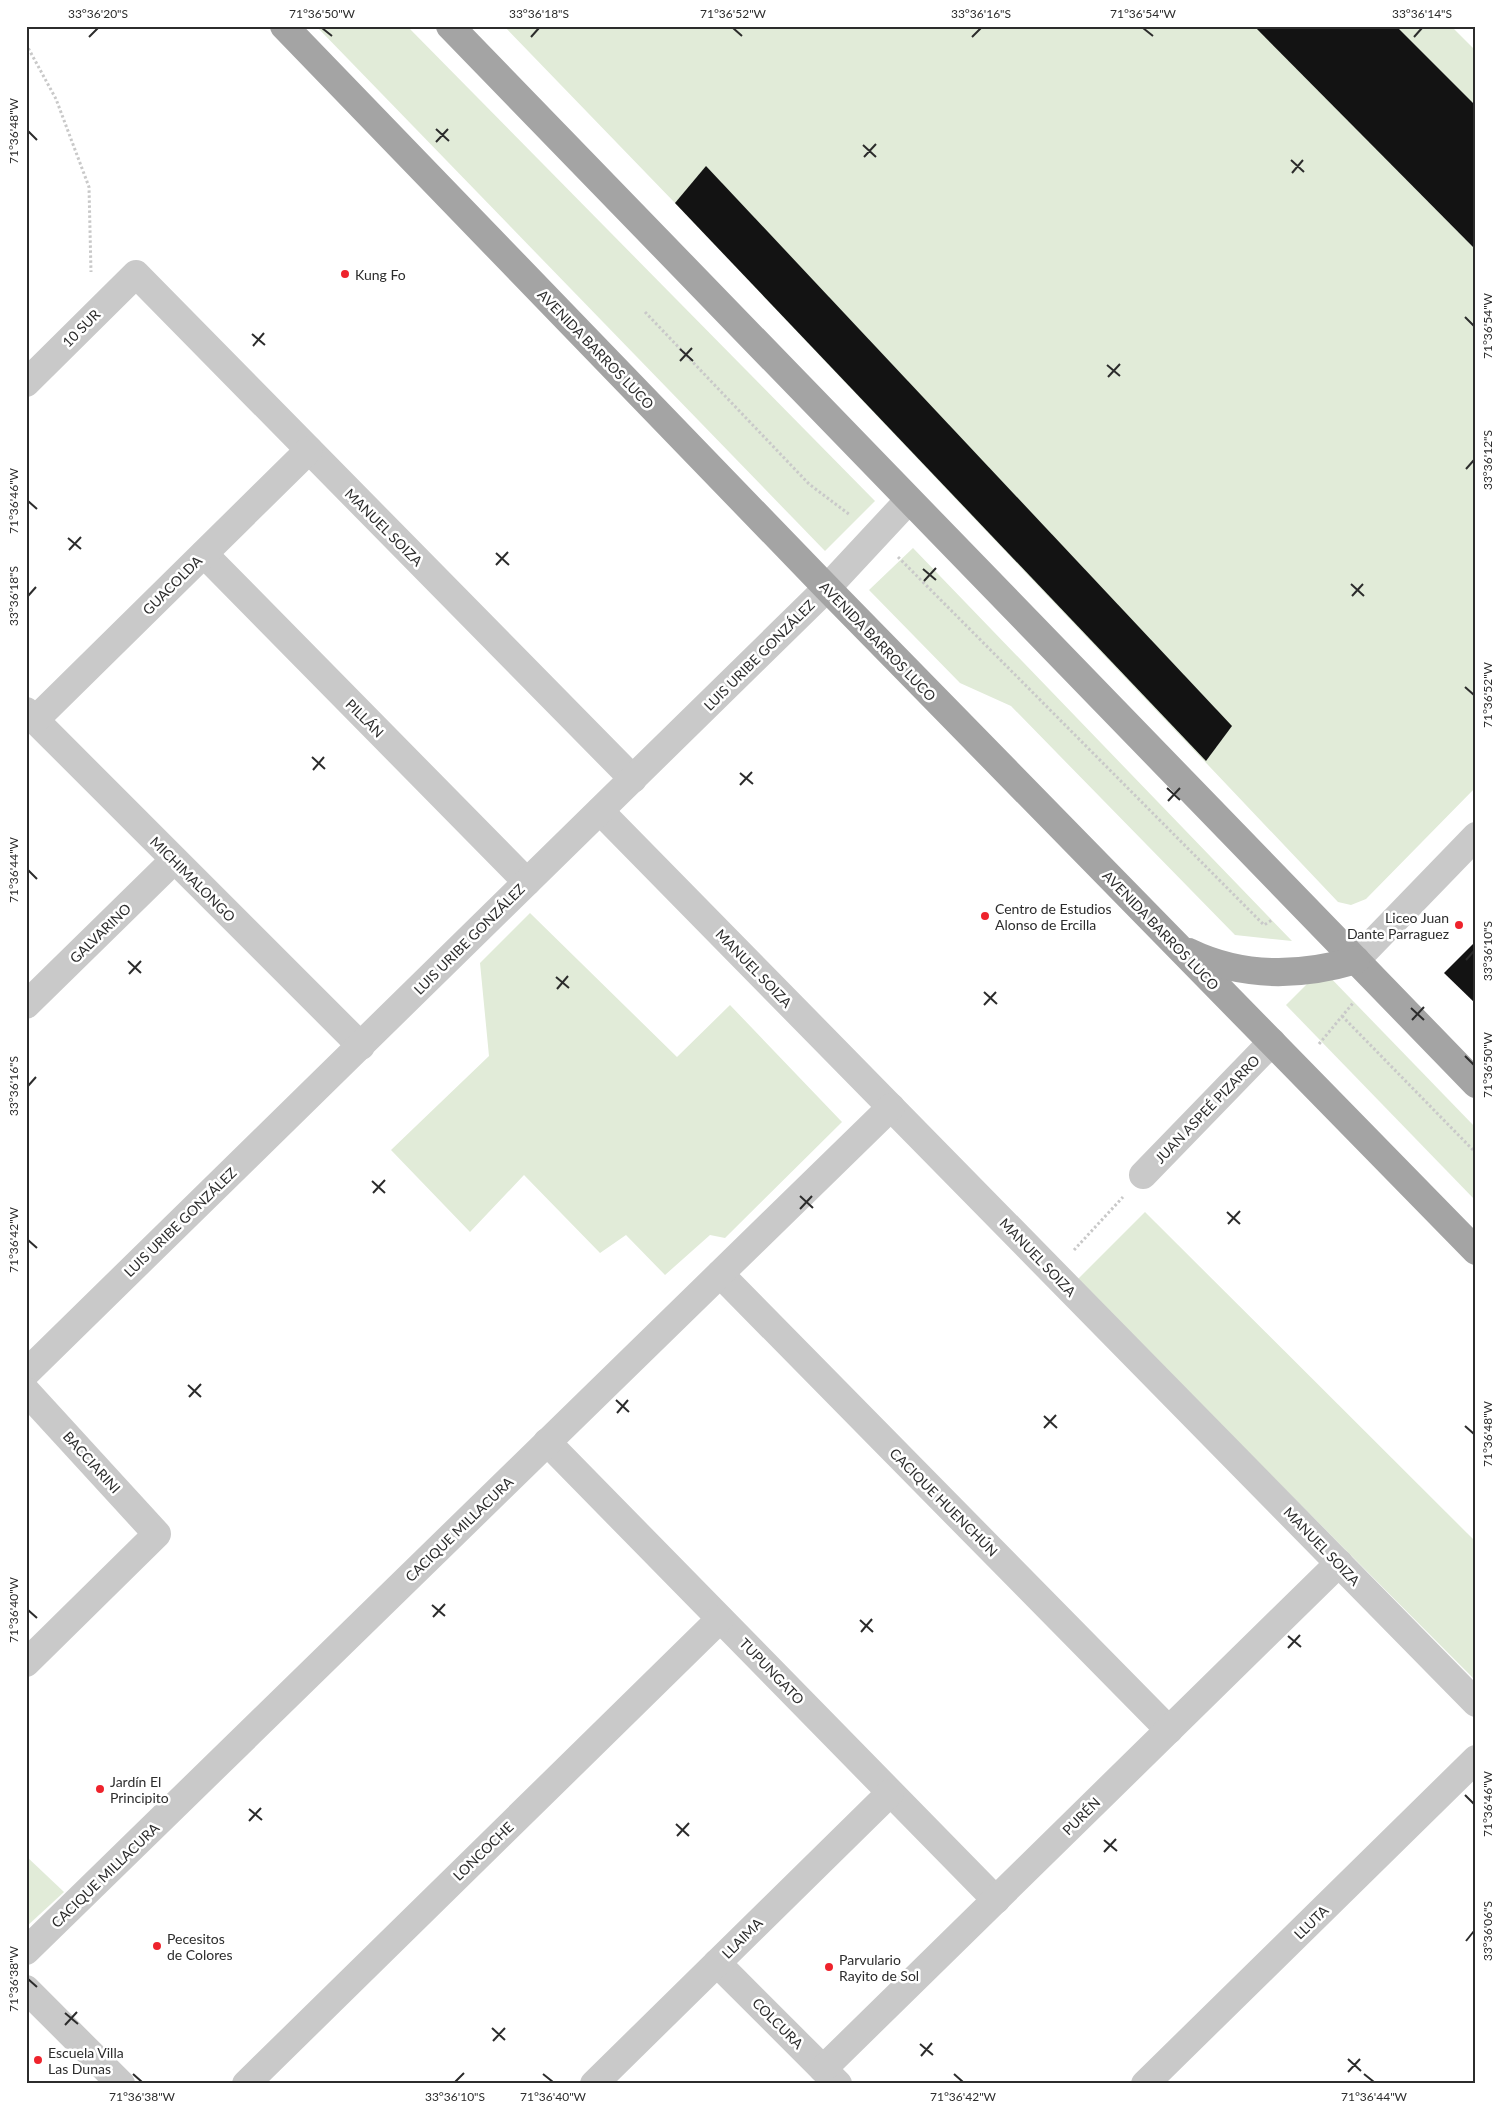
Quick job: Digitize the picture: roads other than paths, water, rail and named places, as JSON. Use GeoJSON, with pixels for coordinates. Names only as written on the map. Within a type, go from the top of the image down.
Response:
{"type":"FeatureCollection","features":[{"type":"Feature","properties":{"kind":"main road","name":"AVENIDA BARROS LUCO"},"geometry":{"type":"LineString","coordinates":[[284,26],[827,588],[1476,1251]]}},
{"type":"Feature","properties":{"kind":"main road"},"geometry":{"type":"LineString","coordinates":[[450,26],[908,501],[1476,1084]]}},
{"type":"Feature","properties":{"kind":"main road"},"geometry":{"type":"LineString","coordinates":[[1178,948],[1203,959],[1229,967],[1256,972],[1283,974],[1364,970]]}},
{"type":"Feature","properties":{"kind":"street","name":"10 SUR"},"geometry":{"type":"LineString","coordinates":[[26,383],[136,274]]}},
{"type":"Feature","properties":{"kind":"street","name":"MANUEL SOIZA"},"geometry":{"type":"LineString","coordinates":[[136,274],[633,779]]}},
{"type":"Feature","properties":{"kind":"street","name":"GUACOLDA"},"geometry":{"type":"LineString","coordinates":[[31,715],[204,554],[309,450]]}},
{"type":"Feature","properties":{"kind":"street","name":"LUIS URIBE GONZÁLEZ"},"geometry":{"type":"LineString","coordinates":[[26,1373],[827,588],[908,501]]}},
{"type":"Feature","properties":{"kind":"street","name":"PILLÁN"},"geometry":{"type":"LineString","coordinates":[[204,554],[527,882]]}},
{"type":"Feature","properties":{"kind":"street","name":"MICHIMALONGO"},"geometry":{"type":"LineString","coordinates":[[31,715],[360,1046]]}},
{"type":"Feature","properties":{"kind":"street","name":"MANUEL SOIZA"},"geometry":{"type":"LineString","coordinates":[[600,810],[1476,1703]]}},
{"type":"Feature","properties":{"kind":"street"},"geometry":{"type":"LineString","coordinates":[[1364,970],[1476,836]]}},
{"type":"Feature","properties":{"kind":"street","name":"GALVARINO"},"geometry":{"type":"LineString","coordinates":[[26,1005],[174,860]]}},
{"type":"Feature","properties":{"kind":"street","name":"JUAN ASPEÉ PIZARRO"},"geometry":{"type":"LineString","coordinates":[[1143,1175],[1272,1042]]}},
{"type":"Feature","properties":{"kind":"street","name":"CACIQUE MILLACURA"},"geometry":{"type":"LineString","coordinates":[[26,1951],[891,1107]]}},
{"type":"Feature","properties":{"kind":"street","name":"CACIQUE HUENCHÚN"},"geometry":{"type":"LineString","coordinates":[[720,1274],[1169,1730]]}},
{"type":"Feature","properties":{"kind":"street","name":"BACCIARINI"},"geometry":{"type":"LineString","coordinates":[[26,1391],[157,1534],[26,1663]]}},
{"type":"Feature","properties":{"kind":"street","name":"TUPUNGATO"},"geometry":{"type":"LineString","coordinates":[[547,1442],[996,1900]]}},
{"type":"Feature","properties":{"kind":"street","name":"PURÉN"},"geometry":{"type":"LineString","coordinates":[[831,2076],[996,1900],[1339,1563]]}},
{"type":"Feature","properties":{"kind":"street","name":"LONCOCHE"},"geometry":{"type":"LineString","coordinates":[[246,2084],[720,1619]]}},
{"type":"Feature","properties":{"kind":"street","name":"LLUTA"},"geometry":{"type":"LineString","coordinates":[[1145,2084],[1476,1759]]}},
{"type":"Feature","properties":{"kind":"street","name":"LLAIMA"},"geometry":{"type":"LineString","coordinates":[[594,2084],[890,1792]]}},
{"type":"Feature","properties":{"kind":"street","name":"COLCURA"},"geometry":{"type":"LineString","coordinates":[[717,1963],[831,2076]]}},
{"type":"Feature","properties":{"kind":"street"},"geometry":{"type":"LineString","coordinates":[[26,1989],[121,2084]]}},
{"type":"Feature","properties":{"kind":"place","name":"Kung Fo"},"geometry":{"type":"Point","coordinates":[345,274]}},
{"type":"Feature","properties":{"kind":"place","name":"Centro de Estudios Alonso de Ercilla"},"geometry":{"type":"Point","coordinates":[985,916]}},
{"type":"Feature","properties":{"kind":"place","name":"Liceo Juan Dante Parraguez"},"geometry":{"type":"Point","coordinates":[1459,925]}},
{"type":"Feature","properties":{"kind":"place","name":"Jardín El Principito"},"geometry":{"type":"Point","coordinates":[100,1789]}},
{"type":"Feature","properties":{"kind":"place","name":"Pecesitos de Colores"},"geometry":{"type":"Point","coordinates":[157,1946]}},
{"type":"Feature","properties":{"kind":"place","name":"Parvulario Rayito de Sol"},"geometry":{"type":"Point","coordinates":[829,1967]}},
{"type":"Feature","properties":{"kind":"place","name":"Escuela Villa Las Dunas"},"geometry":{"type":"Point","coordinates":[38,2060]}}]}
